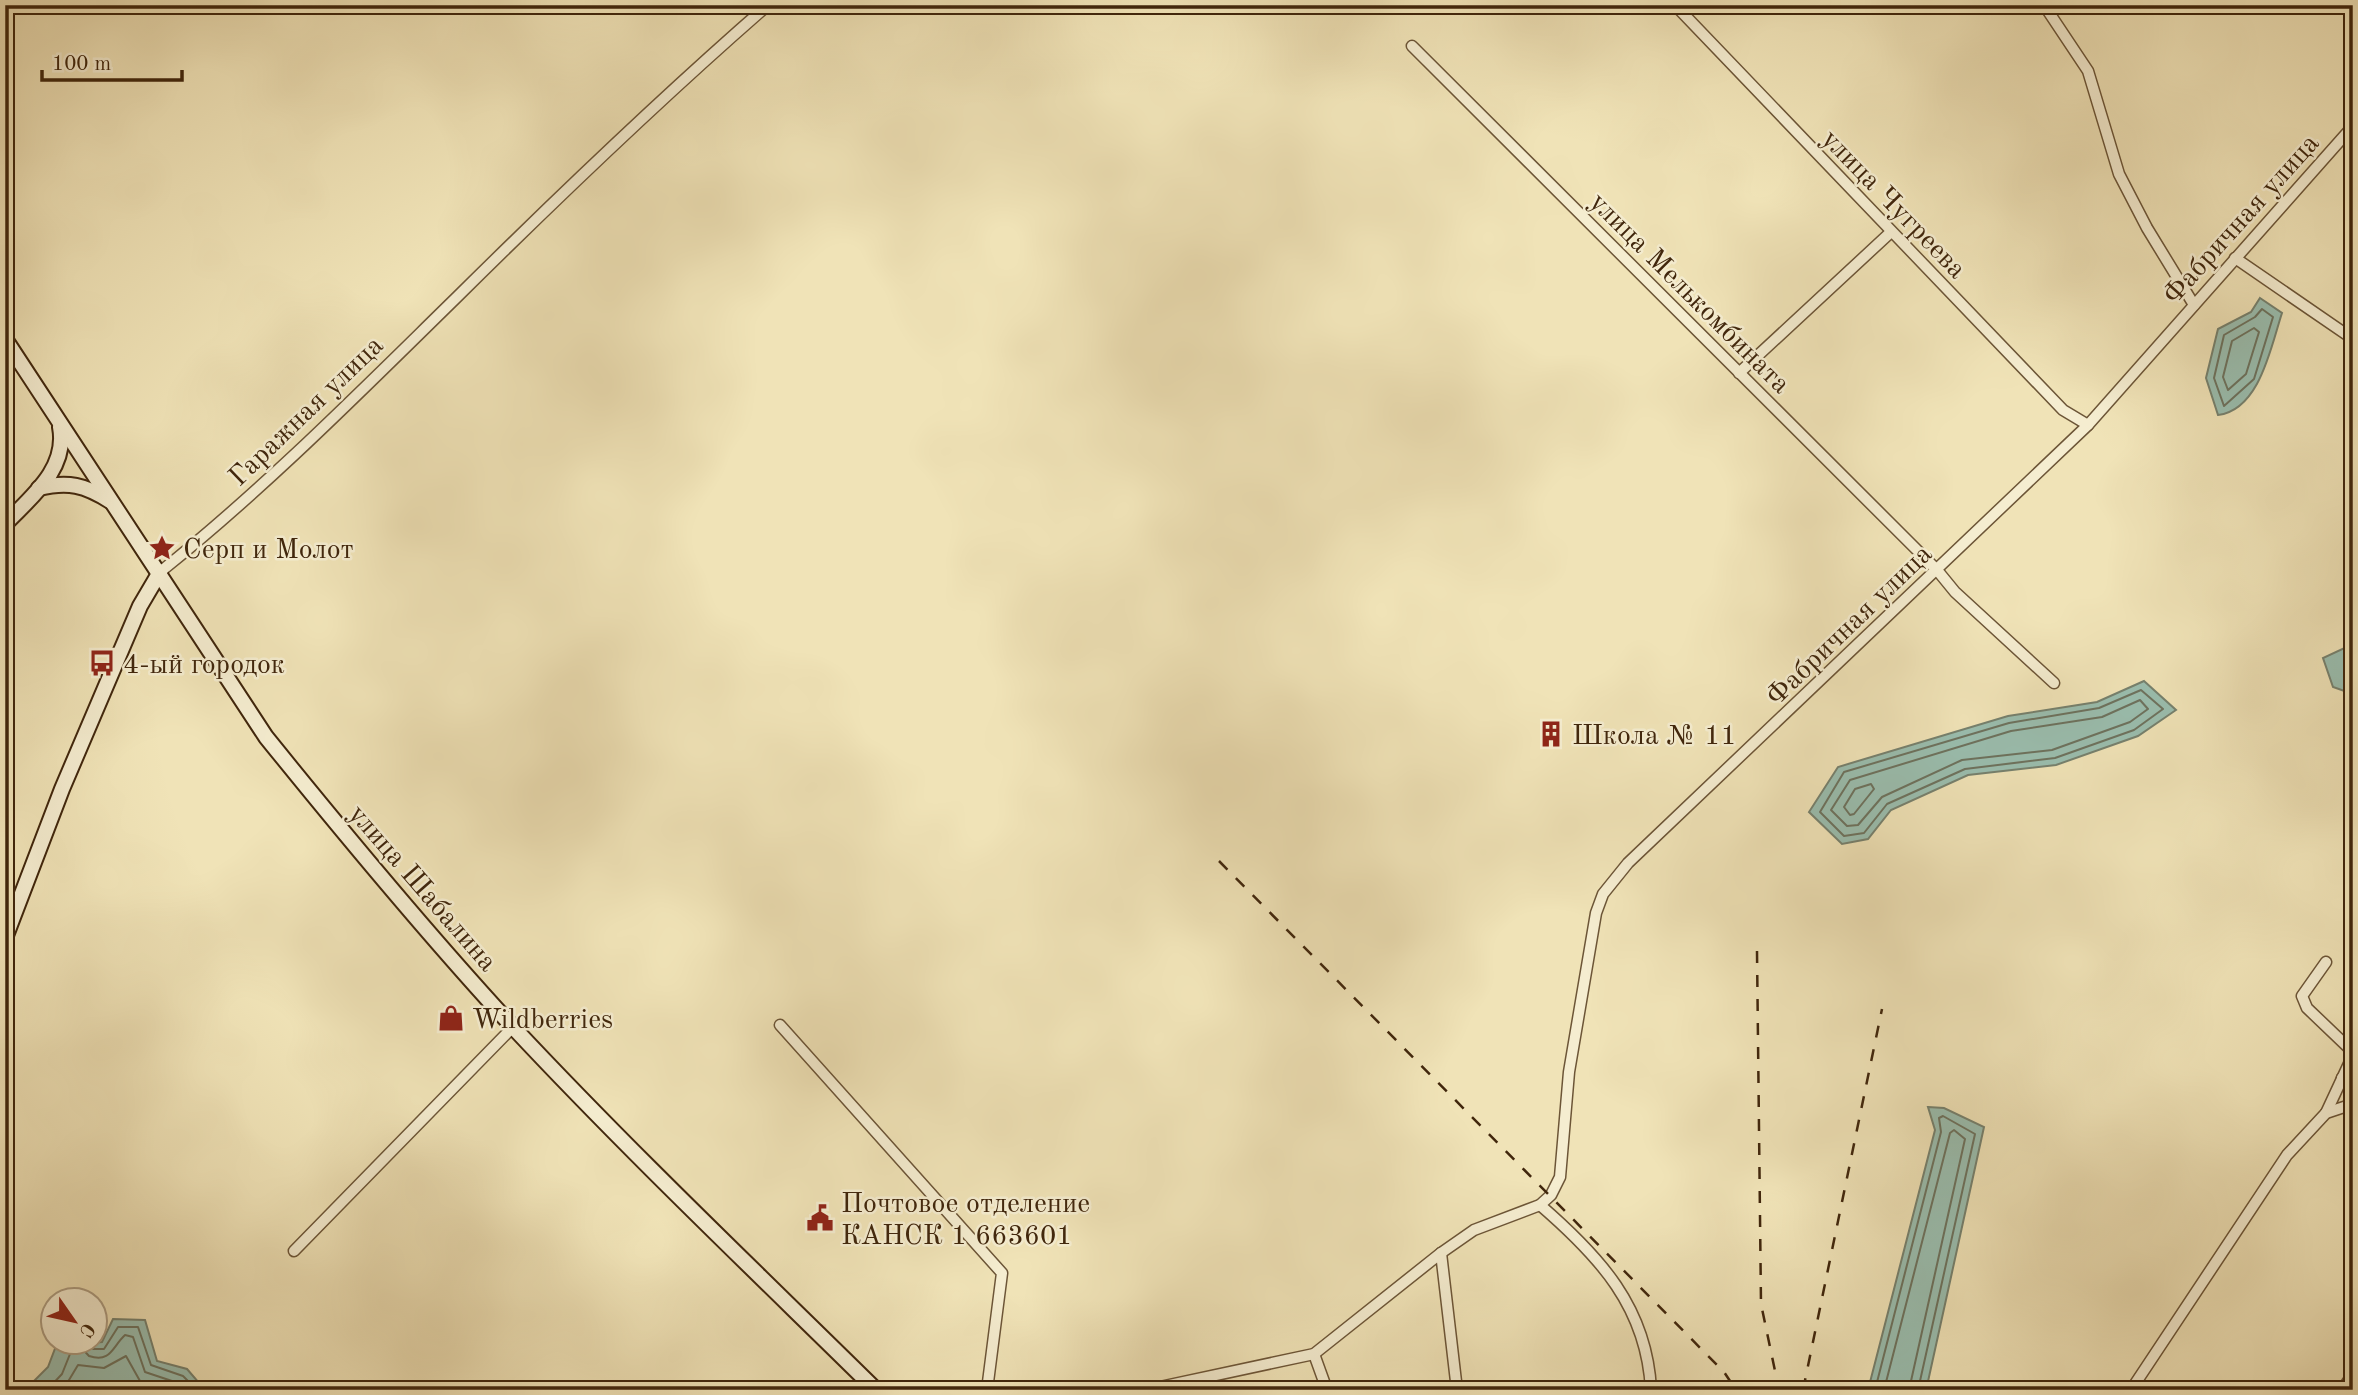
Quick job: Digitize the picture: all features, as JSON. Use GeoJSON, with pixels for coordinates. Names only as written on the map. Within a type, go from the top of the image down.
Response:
{"type":"FeatureCollection","features":[{"type":"Feature","properties":{"kind":"street","name":"Гаражная улица"},"geometry":{"type":"LineString","coordinates":[[5,938],[67,777],[140,606],[160,572],[233,513],[582,174],[671,90],[768,5]]}},
{"type":"Feature","properties":{"kind":"street","name":"улица Чугреева"},"geometry":{"type":"LineString","coordinates":[[1675,5],[2063,410],[2088,425]]}},
{"type":"Feature","properties":{"kind":"street"},"geometry":{"type":"LineString","coordinates":[[2044,5],[2088,71],[2119,174],[2147,228],[2194,305]]}},
{"type":"Feature","properties":{"kind":"street","name":"улица Мелькомбината"},"geometry":{"type":"LineString","coordinates":[[1412,46],[1937,570],[1955,592],[2054,683]]}},
{"type":"Feature","properties":{"kind":"street","name":"Фабричная улица"},"geometry":{"type":"LineString","coordinates":[[1540,1205],[1557,1187],[1560,1177],[1569,1072],[1596,913],[1603,894],[1628,863],[2088,425],[2353,126]]}},
{"type":"Feature","properties":{"kind":"street"},"geometry":{"type":"LineString","coordinates":[[1739,373],[1802,311],[1891,233]]}},
{"type":"Feature","properties":{"kind":"street"},"geometry":{"type":"LineString","coordinates":[[2235,258],[2353,339]]}},
{"type":"Feature","properties":{"kind":"street","name":"улица Шабалина"},"geometry":{"type":"LineString","coordinates":[[5,339],[266,737],[415,918],[513,1027],[876,1390]]}},
{"type":"Feature","properties":{"kind":"street"},"geometry":{"type":"LineString","coordinates":[[5,524],[54,470],[60,454],[59,422]]}},
{"type":"Feature","properties":{"kind":"street"},"geometry":{"type":"LineString","coordinates":[[39,488],[60,483],[81,485],[114,504]]}},
{"type":"Feature","properties":{"kind":"street"},"geometry":{"type":"LineString","coordinates":[[2131,1390],[2287,1155],[2326,1113],[2353,1054],[2307,1008],[2302,996],[2326,962]]}},
{"type":"Feature","properties":{"kind":"street"},"geometry":{"type":"LineString","coordinates":[[780,1025],[1002,1273],[987,1390]]}},
{"type":"Feature","properties":{"kind":"street"},"geometry":{"type":"LineString","coordinates":[[294,1251],[513,1027]]}},
{"type":"Feature","properties":{"kind":"street"},"geometry":{"type":"LineString","coordinates":[[2342,1078],[2353,1085]]}},
{"type":"Feature","properties":{"kind":"street"},"geometry":{"type":"LineString","coordinates":[[2326,1113],[2353,1104]]}},
{"type":"Feature","properties":{"kind":"street"},"geometry":{"type":"LineString","coordinates":[[1146,1390],[1314,1354],[1441,1252],[1492,1221],[1540,1205],[1582,1242],[1616,1283],[1649,1365],[1651,1390]]}},
{"type":"Feature","properties":{"kind":"street"},"geometry":{"type":"LineString","coordinates":[[1441,1252],[1457,1390]]}},
{"type":"Feature","properties":{"kind":"street"},"geometry":{"type":"LineString","coordinates":[[1314,1354],[1327,1390]]}},
{"type":"Feature","properties":{"kind":"street"},"geometry":{"type":"LineString","coordinates":[[2342,1390],[2353,1374]]}},
{"type":"Feature","properties":{"kind":"water"},"geometry":{"type":"Polygon","coordinates":[[[2260,298],[2282,313],[2268,358],[2254,389],[2244,402],[2232,411],[2218,415],[2206,378],[2218,329],[2251,312],[2260,298]]]}},
{"type":"Feature","properties":{"kind":"water"},"geometry":{"type":"Polygon","coordinates":[[[2353,644],[2353,694],[2333,687],[2323,658],[2353,644]]]}},
{"type":"Feature","properties":{"kind":"water"},"geometry":{"type":"Polygon","coordinates":[[[2144,681],[2176,710],[2138,736],[2056,765],[1968,775],[1891,810],[1868,839],[1842,844],[1809,812],[1838,767],[2008,716],[2097,702],[2144,681]]]}},
{"type":"Feature","properties":{"kind":"water"},"geometry":{"type":"Polygon","coordinates":[[[1928,1107],[1944,1108],[1984,1127],[1927,1386],[1916,1390],[1868,1390],[1935,1130],[1928,1107]]]}},
{"type":"Feature","properties":{"kind":"water"},"geometry":{"type":"Polygon","coordinates":[[[113,1319],[145,1320],[157,1361],[187,1369],[200,1384],[192,1390],[25,1390],[48,1367],[52,1356],[108,1356],[108,1329],[113,1319]]]}},
{"type":"Feature","properties":{"kind":"railway"},"geometry":{"type":"LineString","coordinates":[[1219,861],[1724,1372],[1736,1390]]}},
{"type":"Feature","properties":{"kind":"railway"},"geometry":{"type":"LineString","coordinates":[[1757,951],[1761,1304],[1779,1390]]}},
{"type":"Feature","properties":{"kind":"railway"},"geometry":{"type":"LineString","coordinates":[[1803,1390],[1882,1009]]}},
{"type":"Feature","properties":{"kind":"place","name":"Серп и Молот"},"geometry":{"type":"Point","coordinates":[162,548]}},
{"type":"Feature","properties":{"kind":"place","name":"4-ый городок"},"geometry":{"type":"Point","coordinates":[102,663]}},
{"type":"Feature","properties":{"kind":"place","name":"Школа № 11"},"geometry":{"type":"Point","coordinates":[1551,734]}},
{"type":"Feature","properties":{"kind":"place","name":"Wildberries"},"geometry":{"type":"Point","coordinates":[451,1018]}},
{"type":"Feature","properties":{"kind":"place","name":"Почтовое отделение КАНСК 1 663601"},"geometry":{"type":"Point","coordinates":[820,1218]}}]}
